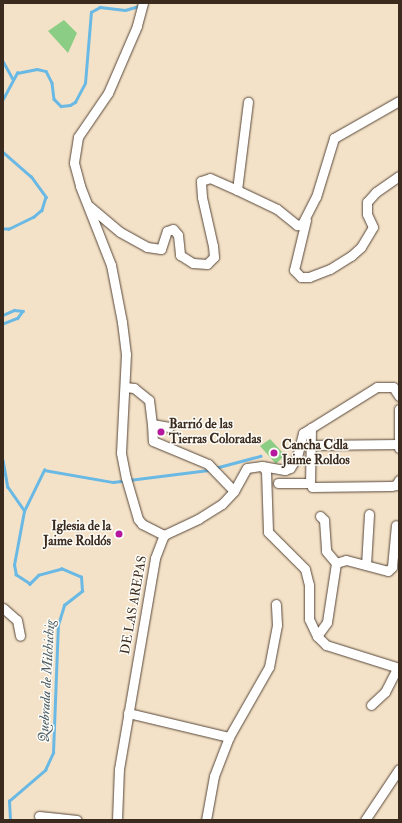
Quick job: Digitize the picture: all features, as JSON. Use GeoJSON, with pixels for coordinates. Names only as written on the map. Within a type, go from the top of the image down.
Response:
{"type":"FeatureCollection","features":[{"type":"Feature","properties":{"kind":"street"},"geometry":{"type":"LineString","coordinates":[[143,3],[108,93],[78,137],[74,163],[76,174],[109,259],[115,283],[126,354],[121,453],[126,481],[138,519],[142,524],[164,535],[198,520],[222,504],[234,491],[247,468],[262,466],[285,470],[290,468],[298,457],[303,433],[377,387],[393,387],[399,396]]}},
{"type":"Feature","properties":{"kind":"street"},"geometry":{"type":"LineString","coordinates":[[399,101],[334,138],[316,198],[306,220],[294,270],[301,277],[308,277],[330,269],[351,256],[361,247],[373,227],[367,214],[367,202],[376,192],[399,176]]}},
{"type":"Feature","properties":{"kind":"street"},"geometry":{"type":"LineString","coordinates":[[237,190],[248,102]]}},
{"type":"Feature","properties":{"kind":"street"},"geometry":{"type":"LineString","coordinates":[[87,203],[120,232],[147,247],[161,249],[169,228],[176,230],[180,254],[193,263],[203,264],[211,262],[214,257],[201,181],[210,178],[237,190],[277,209],[297,225],[302,224],[306,220]]}},
{"type":"Feature","properties":{"kind":"street"},"geometry":{"type":"LineString","coordinates":[[125,387],[134,388],[149,400],[152,424],[151,435],[156,444],[208,464],[234,491]]}},
{"type":"Feature","properties":{"kind":"street"},"geometry":{"type":"LineString","coordinates":[[399,410],[399,448]]}},
{"type":"Feature","properties":{"kind":"street"},"geometry":{"type":"LineString","coordinates":[[152,424],[169,427]]}},
{"type":"Feature","properties":{"kind":"street"},"geometry":{"type":"LineString","coordinates":[[310,483],[311,428]]}},
{"type":"Feature","properties":{"kind":"street"},"geometry":{"type":"LineString","coordinates":[[310,445],[399,444]]}},
{"type":"Feature","properties":{"kind":"street"},"geometry":{"type":"LineString","coordinates":[[262,466],[266,471],[268,532],[305,569],[309,585],[309,619],[317,636],[326,645],[368,656],[398,668],[385,692],[371,705]]}},
{"type":"Feature","properties":{"kind":"street"},"geometry":{"type":"LineString","coordinates":[[278,483],[310,483],[316,487],[398,483]]}},
{"type":"Feature","properties":{"kind":"street"},"geometry":{"type":"LineString","coordinates":[[366,565],[370,514]]}},
{"type":"Feature","properties":{"kind":"street"},"geometry":{"type":"LineString","coordinates":[[317,636],[327,622],[336,563],[326,551],[324,520],[320,516]]}},
{"type":"Feature","properties":{"kind":"street"},"geometry":{"type":"LineString","coordinates":[[336,563],[346,560],[382,571],[392,567],[396,526]]}},
{"type":"Feature","properties":{"kind":"street","name":"DE LAS AREPAS"},"geometry":{"type":"LineString","coordinates":[[117,820],[119,769],[128,713],[155,558],[164,535]]}},
{"type":"Feature","properties":{"kind":"street"},"geometry":{"type":"LineString","coordinates":[[206,820],[214,776],[229,737],[269,666],[277,625],[276,604]]}},
{"type":"Feature","properties":{"kind":"street"},"geometry":{"type":"LineString","coordinates":[[3,608],[17,620],[20,636]]}},
{"type":"Feature","properties":{"kind":"street"},"geometry":{"type":"LineString","coordinates":[[128,713],[229,737]]}},
{"type":"Feature","properties":{"kind":"street"},"geometry":{"type":"LineString","coordinates":[[365,820],[399,769]]}},
{"type":"Feature","properties":{"kind":"street"},"geometry":{"type":"LineString","coordinates":[[39,816],[77,820]]}},
{"type":"Feature","properties":{"kind":"green space"},"geometry":{"type":"Polygon","coordinates":[[[64,20],[77,33],[68,53],[48,31],[64,20]]]}},
{"type":"Feature","properties":{"kind":"green space","name":"Cancha Cdla Jaime Roldos"},"geometry":{"type":"Polygon","coordinates":[[[270,439],[285,455],[276,464],[260,446],[270,439]]]}},
{"type":"Feature","properties":{"kind":"waterway"},"geometry":{"type":"LineString","coordinates":[[3,99],[17,73],[37,69],[46,71],[52,83],[54,99],[61,106],[70,105],[75,102],[85,83],[91,12],[100,7],[125,10],[139,6]]}},
{"type":"Feature","properties":{"kind":"waterway"},"geometry":{"type":"LineString","coordinates":[[3,61],[13,79]]}},
{"type":"Feature","properties":{"kind":"waterway"},"geometry":{"type":"LineString","coordinates":[[3,152],[31,176],[46,197],[42,210],[34,217],[9,229],[3,229]]}},
{"type":"Feature","properties":{"kind":"waterway"},"geometry":{"type":"LineString","coordinates":[[3,315],[14,310],[23,311],[18,318],[3,324]]}},
{"type":"Feature","properties":{"kind":"waterway"},"geometry":{"type":"LineString","coordinates":[[215,468],[260,456]]}},
{"type":"Feature","properties":{"kind":"waterway"},"geometry":{"type":"LineString","coordinates":[[3,460],[8,487],[24,510]]}},
{"type":"Feature","properties":{"kind":"waterway","name":"Quebrada de Milchichig"},"geometry":{"type":"LineString","coordinates":[[10,820],[9,801],[45,770],[53,753],[58,625],[64,605],[82,591],[81,577],[62,569],[39,575],[30,584],[16,575],[14,565],[24,511],[44,470],[113,482],[210,470]]}},
{"type":"Feature","properties":{"kind":"place","name":"Barrió de las Tierras Coloradas"},"geometry":{"type":"Point","coordinates":[161,432]}},
{"type":"Feature","properties":{"kind":"place","name":"Cancha Cdla Jaime Roldos"},"geometry":{"type":"Point","coordinates":[274,453]}},
{"type":"Feature","properties":{"kind":"place","name":"Iglesia de la Jaime Roldós"},"geometry":{"type":"Point","coordinates":[119,534]}}]}
